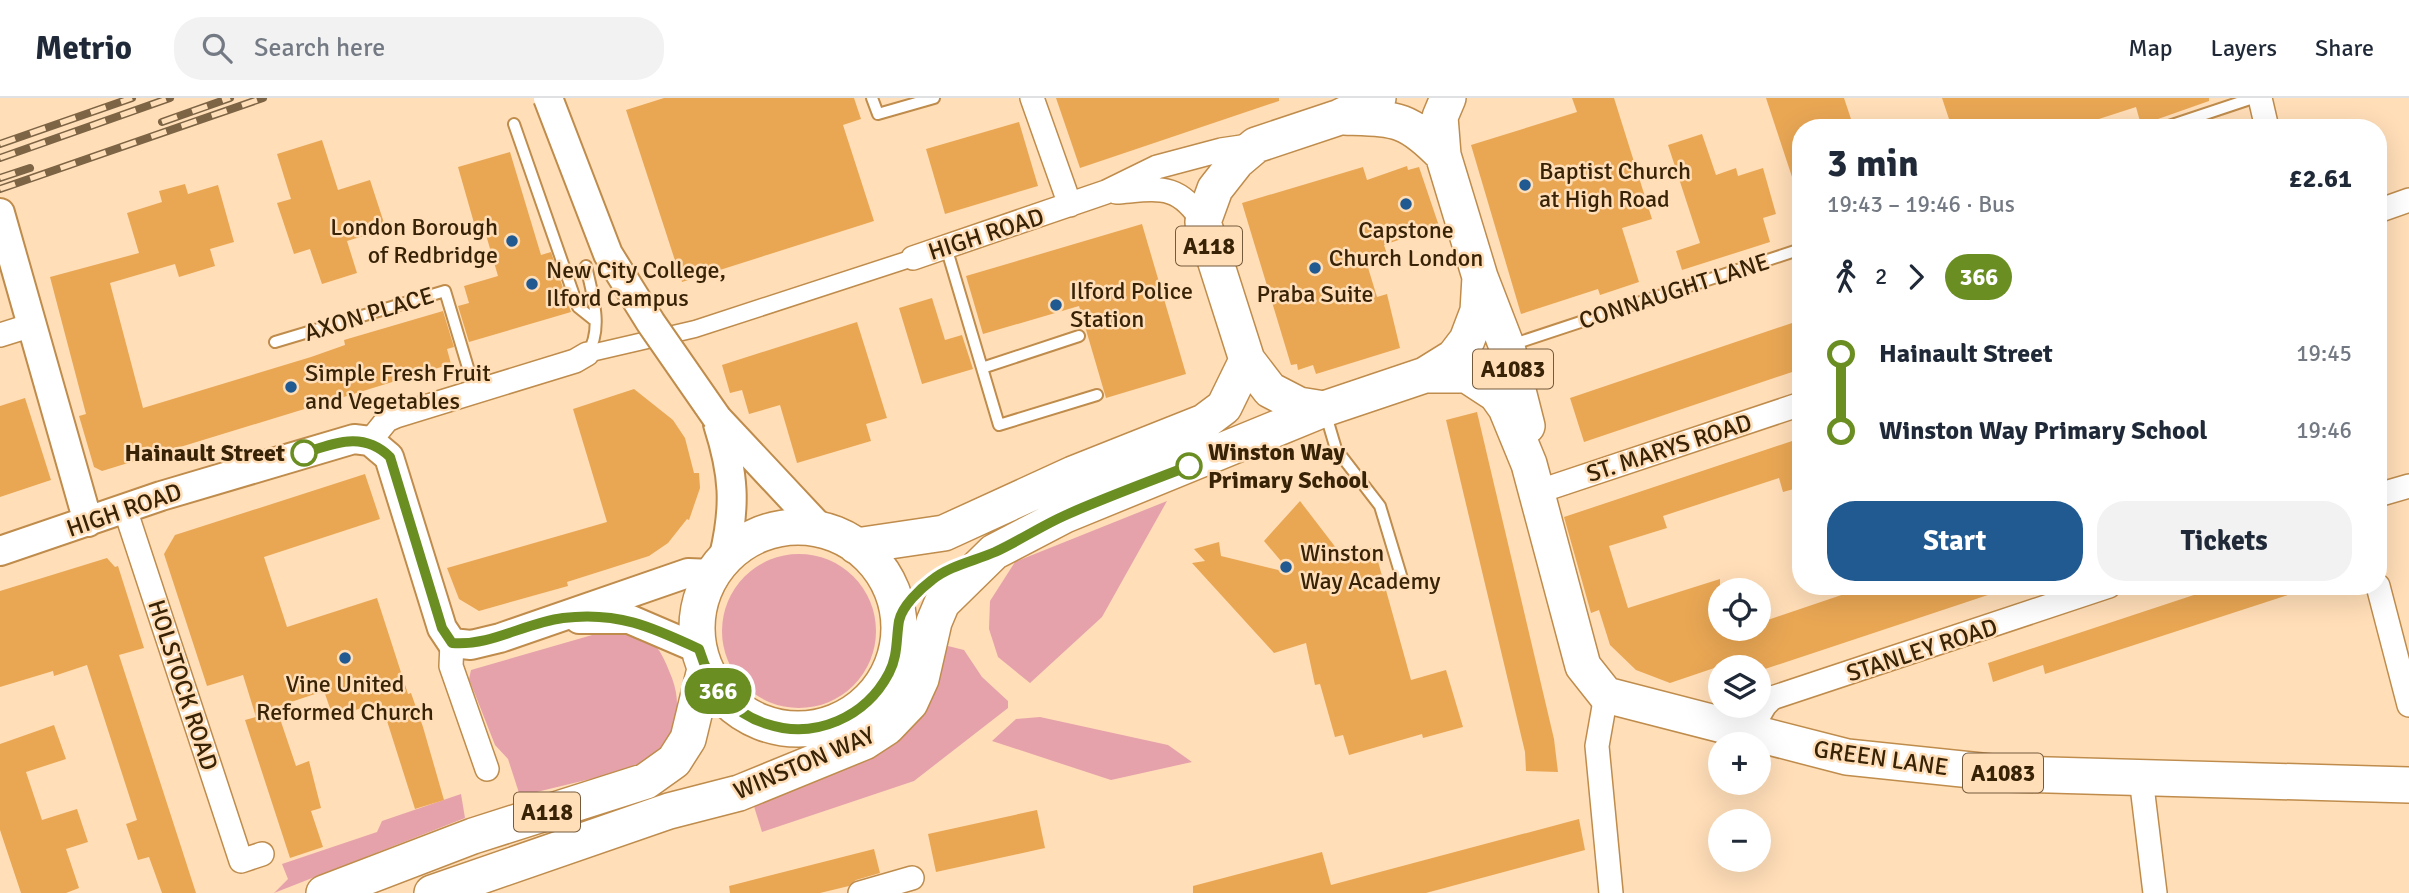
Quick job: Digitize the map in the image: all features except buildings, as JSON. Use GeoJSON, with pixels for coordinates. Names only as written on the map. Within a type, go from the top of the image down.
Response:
{"type":"FeatureCollection","features":[{"type":"Feature","properties":{"kind":"main road","name":"HIGH ROAD"},"geometry":{"type":"LineString","coordinates":[[1256,145],[1340,117],[1378,98]]}},
{"type":"Feature","properties":{"kind":"main road","name":"A118"},"geometry":{"type":"LineString","coordinates":[[1256,145],[1237,160],[1215,188],[1203,222],[1247,360],[1270,390],[1299,405],[1337,405],[1425,375],[1454,357],[1467,340],[1478,311],[1480,277],[1443,155],[1440,117],[1448,98]]}},
{"type":"Feature","properties":{"kind":"main road","name":"HIGH ROAD"},"geometry":{"type":"LineString","coordinates":[[1340,117],[1392,119],[1409,124],[1443,155]]}},
{"type":"Feature","properties":{"kind":"main road","name":"A1083"},"geometry":{"type":"LineString","coordinates":[[1480,277],[1507,347],[1528,429],[1533,478]]}},
{"type":"Feature","properties":{"kind":"main road"},"geometry":{"type":"LineString","coordinates":[[856,546],[944,533],[1073,474],[1204,422],[1224,407],[1247,360]]}},
{"type":"Feature","properties":{"kind":"main road","name":"A1083"},"geometry":{"type":"LineString","coordinates":[[1425,375],[1467,375],[1496,394],[1506,408],[1533,478],[1583,666],[1606,695]]}},
{"type":"Feature","properties":{"kind":"main road","name":"WINSTON WAY"},"geometry":{"type":"LineString","coordinates":[[432,893],[669,811],[739,793],[829,758],[887,727],[902,713],[921,679],[931,632],[942,603],[994,552],[1065,515],[1337,405]]}},
{"type":"Feature","properties":{"kind":"main road"},"geometry":{"type":"LineString","coordinates":[[819,527],[839,534],[856,546],[882,574],[892,591],[899,619],[898,646],[890,672],[875,695],[843,719],[804,730],[767,724],[735,708],[718,690],[702,659],[699,610],[719,565],[740,543],[777,528],[819,527]]}},
{"type":"Feature","properties":{"kind":"main road","name":"A118"},"geometry":{"type":"LineString","coordinates":[[899,619],[911,601],[933,579],[994,552]]}},
{"type":"Feature","properties":{"kind":"main road","name":"A118"},"geometry":{"type":"LineString","coordinates":[[324,893],[473,836],[646,781],[674,761],[688,739],[702,659]]}},
{"type":"Feature","properties":{"kind":"main road","name":"GREEN LANE"},"geometry":{"type":"LineString","coordinates":[[1606,695],[1749,732]]}},
{"type":"Feature","properties":{"kind":"main road","name":"A118"},"geometry":{"type":"LineString","coordinates":[[669,811],[770,756],[804,730]]}},
{"type":"Feature","properties":{"kind":"main road","name":"GREEN LANE"},"geometry":{"type":"LineString","coordinates":[[1771,738],[1847,757],[2010,774],[2409,785]]}},
{"type":"Feature","properties":{"kind":"street"},"geometry":{"type":"LineString","coordinates":[[548,98],[608,254],[651,323],[717,418],[819,527]]}},
{"type":"Feature","properties":{"kind":"street"},"geometry":{"type":"LineString","coordinates":[[1032,98],[1070,205]]}},
{"type":"Feature","properties":{"kind":"street"},"geometry":{"type":"LineString","coordinates":[[2260,98],[2265,119]]}},
{"type":"Feature","properties":{"kind":"street","name":"HIGH ROAD"},"geometry":{"type":"LineString","coordinates":[[587,354],[695,329],[865,274],[1106,192],[1157,167],[1221,150],[1256,145]]}},
{"type":"Feature","properties":{"kind":"street","name":"HIGH ROAD"},"geometry":{"type":"LineString","coordinates":[[1106,192],[1166,189],[1192,205],[1203,222]]}},
{"type":"Feature","properties":{"kind":"street"},"geometry":{"type":"LineString","coordinates":[[2387,208],[2409,200]]}},
{"type":"Feature","properties":{"kind":"street"},"geometry":{"type":"LineString","coordinates":[[0,213],[88,522]]}},
{"type":"Feature","properties":{"kind":"street"},"geometry":{"type":"LineString","coordinates":[[0,335],[32,325]]}},
{"type":"Feature","properties":{"kind":"street"},"geometry":{"type":"LineString","coordinates":[[487,769],[451,666],[452,643],[442,628],[390,457],[370,441],[387,420],[397,415],[575,361],[587,354]]}},
{"type":"Feature","properties":{"kind":"street","name":"ST. MARYS ROAD"},"geometry":{"type":"LineString","coordinates":[[1533,478],[1792,406]]}},
{"type":"Feature","properties":{"kind":"street"},"geometry":{"type":"LineString","coordinates":[[452,643],[471,645],[562,618],[688,573],[719,565],[733,516],[732,473],[717,418]]}},
{"type":"Feature","properties":{"kind":"street","name":"HIGH ROAD"},"geometry":{"type":"LineString","coordinates":[[0,551],[327,446],[354,439],[370,441]]}},
{"type":"Feature","properties":{"kind":"street"},"geometry":{"type":"LineString","coordinates":[[2387,492],[2409,486]]}},
{"type":"Feature","properties":{"kind":"street","name":"HOLSTOCK ROAD"},"geometry":{"type":"LineString","coordinates":[[125,509],[250,864]]}},
{"type":"Feature","properties":{"kind":"street","name":"STANLEY ROAD"},"geometry":{"type":"LineString","coordinates":[[1749,732],[1772,698],[2082,595]]}},
{"type":"Feature","properties":{"kind":"street"},"geometry":{"type":"LineString","coordinates":[[2380,595],[2409,705]]}},
{"type":"Feature","properties":{"kind":"street"},"geometry":{"type":"LineString","coordinates":[[562,618],[629,619],[702,659]]}},
{"type":"Feature","properties":{"kind":"street"},"geometry":{"type":"LineString","coordinates":[[1606,695],[1597,746],[1611,893]]}},
{"type":"Feature","properties":{"kind":"street"},"geometry":{"type":"LineString","coordinates":[[2141,778],[2155,893]]}},
{"type":"Feature","properties":{"kind":"street"},"geometry":{"type":"LineString","coordinates":[[860,893],[912,878]]}},
{"type":"Feature","properties":{"kind":"lane"},"geometry":{"type":"LineString","coordinates":[[872,98],[878,114],[934,98]]}},
{"type":"Feature","properties":{"kind":"lane"},"geometry":{"type":"LineString","coordinates":[[2191,119],[2253,98]]}},
{"type":"Feature","properties":{"kind":"lane"},"geometry":{"type":"LineString","coordinates":[[514,124],[578,307],[593,319]]}},
{"type":"Feature","properties":{"kind":"lane"},"geometry":{"type":"LineString","coordinates":[[946,247],[999,425],[1097,395]]}},
{"type":"Feature","properties":{"kind":"lane","name":"CONNAUGHT LANE"},"geometry":{"type":"LineString","coordinates":[[1507,347],[1792,252]]}},
{"type":"Feature","properties":{"kind":"lane"},"geometry":{"type":"LineString","coordinates":[[586,266],[595,301],[593,319],[596,338],[587,354]]}},
{"type":"Feature","properties":{"kind":"lane","name":"AXON PLACE"},"geometry":{"type":"LineString","coordinates":[[275,342],[445,291],[475,391]]}},
{"type":"Feature","properties":{"kind":"lane"},"geometry":{"type":"LineString","coordinates":[[982,368],[1079,336]]}},
{"type":"Feature","properties":{"kind":"lane"},"geometry":{"type":"LineString","coordinates":[[1337,405],[1336,449],[1380,506],[1403,582]]}},
{"type":"Feature","properties":{"kind":"shaded area"},"geometry":{"type":"Polygon","coordinates":[[[1167,501],[1102,617],[1030,683],[998,657],[989,629],[990,601],[1015,562],[1167,501]]]}},
{"type":"Feature","properties":{"kind":"shaded area"},"geometry":{"type":"Polygon","coordinates":[[[799,554],[828,560],[853,577],[870,602],[876,631],[870,660],[853,685],[828,702],[799,708],[770,702],[745,685],[728,660],[722,631],[728,602],[745,577],[770,560],[799,554]]]}},
{"type":"Feature","properties":{"kind":"shaded area"},"geometry":{"type":"Polygon","coordinates":[[[620,627],[654,644],[672,678],[676,692],[676,718],[666,740],[648,760],[636,768],[520,796],[508,759],[495,745],[469,679],[471,670],[620,627]]]}},
{"type":"Feature","properties":{"kind":"shaded area"},"geometry":{"type":"Polygon","coordinates":[[[948,646],[964,650],[982,677],[1008,701],[1008,708],[914,781],[762,832],[752,800],[926,686],[948,646]]]}},
{"type":"Feature","properties":{"kind":"shaded area"},"geometry":{"type":"Polygon","coordinates":[[[1040,717],[1168,745],[1192,762],[1111,780],[992,741],[1016,719],[1040,717]]]}},
{"type":"Feature","properties":{"kind":"shaded area"},"geometry":{"type":"Polygon","coordinates":[[[461,794],[465,818],[274,893],[288,879],[282,864],[377,832],[382,821],[461,794]]]}},
{"type":"Feature","properties":{"kind":"railway"},"geometry":{"type":"LineString","coordinates":[[0,144],[132,98]]}},
{"type":"Feature","properties":{"kind":"railway"},"geometry":{"type":"LineString","coordinates":[[0,158],[170,98]]}},
{"type":"Feature","properties":{"kind":"railway"},"geometry":{"type":"LineString","coordinates":[[162,122],[230,98]]}},
{"type":"Feature","properties":{"kind":"railway"},"geometry":{"type":"LineString","coordinates":[[0,189],[263,98]]}},
{"type":"Feature","properties":{"kind":"railway"},"geometry":{"type":"LineString","coordinates":[[0,178],[30,168]]}},
{"type":"Feature","properties":{"kind":"bus line","name":"366"},"geometry":{"type":"LineString","coordinates":[[304,453],[354,439],[370,441],[390,457],[442,628],[452,643],[471,645],[562,618],[629,619],[699,649],[705,669],[718,690],[735,708],[756,720],[779,728],[804,730],[830,725],[855,713],[875,695],[890,672],[898,646],[899,619],[911,601],[933,579],[994,552],[1065,515],[1189,466]]}},
{"type":"Feature","properties":{"kind":"place","name":"Baptist Church at High Road"},"geometry":{"type":"Point","coordinates":[1525,185]}},
{"type":"Feature","properties":{"kind":"place","name":"Capstone Church London"},"geometry":{"type":"Point","coordinates":[1406,204]}},
{"type":"Feature","properties":{"kind":"place","name":"London Borough of Redbridge"},"geometry":{"type":"Point","coordinates":[512,241]}},
{"type":"Feature","properties":{"kind":"place","name":"Praba Suite"},"geometry":{"type":"Point","coordinates":[1315,268]}},
{"type":"Feature","properties":{"kind":"place","name":"New City College, Ilford Campus"},"geometry":{"type":"Point","coordinates":[532,284]}},
{"type":"Feature","properties":{"kind":"place","name":"Ilford Police Station"},"geometry":{"type":"Point","coordinates":[1056,305]}},
{"type":"Feature","properties":{"kind":"place","name":"Simple Fresh Fruit and Vegetables"},"geometry":{"type":"Point","coordinates":[291,387]}},
{"type":"Feature","properties":{"kind":"place","name":"Hainault Street"},"geometry":{"type":"Point","coordinates":[304,453]}},
{"type":"Feature","properties":{"kind":"place","name":"Winston Way Primary School"},"geometry":{"type":"Point","coordinates":[1189,466]}},
{"type":"Feature","properties":{"kind":"place","name":"Winston Way Academy"},"geometry":{"type":"Point","coordinates":[1286,567]}},
{"type":"Feature","properties":{"kind":"place","name":"Vine United Reformed Church"},"geometry":{"type":"Point","coordinates":[345,658]}}]}
